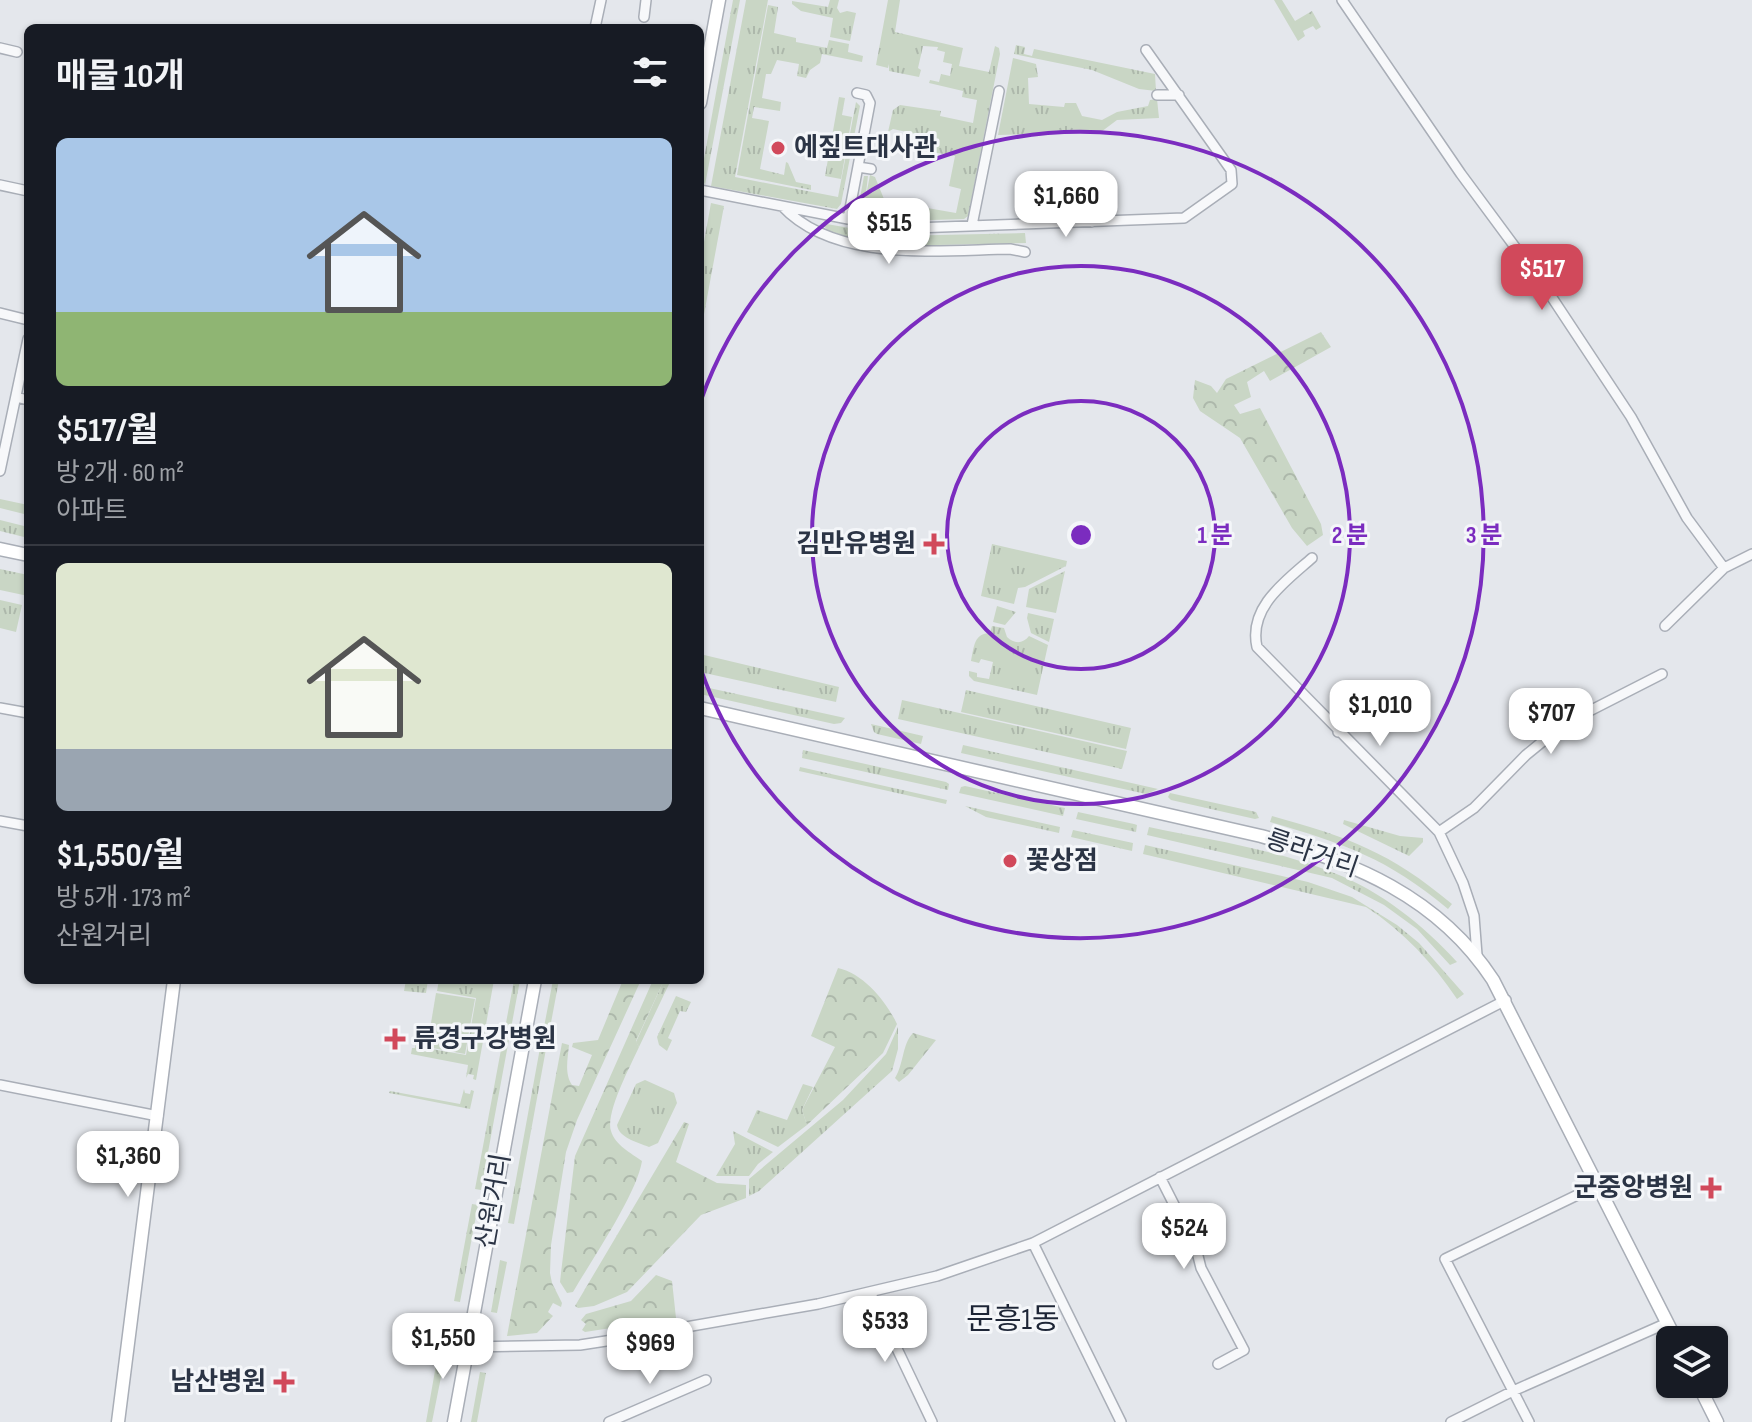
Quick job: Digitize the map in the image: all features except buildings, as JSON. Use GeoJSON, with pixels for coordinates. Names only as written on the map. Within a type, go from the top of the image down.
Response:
{"type":"FeatureCollection","features":[{"type":"Feature","properties":{"kind":"main road"},"geometry":{"type":"LineString","coordinates":[[704,81],[719,0]]}},
{"type":"Feature","properties":{"kind":"main road"},"geometry":{"type":"LineString","coordinates":[[0,549],[24,554]]}},
{"type":"Feature","properties":{"kind":"main road","name":"릉라거리"},"geometry":{"type":"LineString","coordinates":[[704,709],[1261,836],[1318,852],[1387,882],[1445,923],[1477,955],[1506,1000],[1669,1326]]}},
{"type":"Feature","properties":{"kind":"main road"},"geometry":{"type":"LineString","coordinates":[[118,1422],[174,984]]}},
{"type":"Feature","properties":{"kind":"main road","name":"산원거리"},"geometry":{"type":"LineString","coordinates":[[454,1422],[534,984]]}},
{"type":"Feature","properties":{"kind":"main road"},"geometry":{"type":"LineString","coordinates":[[1705,1398],[1717,1422]]}},
{"type":"Feature","properties":{"kind":"street"},"geometry":{"type":"LineString","coordinates":[[596,24],[601,0]]}},
{"type":"Feature","properties":{"kind":"street"},"geometry":{"type":"LineString","coordinates":[[644,17],[646,0]]}},
{"type":"Feature","properties":{"kind":"street"},"geometry":{"type":"LineString","coordinates":[[1342,0],[1461,174],[1549,293],[1631,417],[1687,518],[1724,568]]}},
{"type":"Feature","properties":{"kind":"street"},"geometry":{"type":"LineString","coordinates":[[0,48],[17,52]]}},
{"type":"Feature","properties":{"kind":"street"},"geometry":{"type":"LineString","coordinates":[[704,191],[848,219],[914,228],[1184,218],[1232,184],[1231,170],[1146,50]]}},
{"type":"Feature","properties":{"kind":"street"},"geometry":{"type":"LineString","coordinates":[[972,225],[999,91]]}},
{"type":"Feature","properties":{"kind":"street"},"geometry":{"type":"LineString","coordinates":[[848,219],[870,103],[866,95],[857,93]]}},
{"type":"Feature","properties":{"kind":"street"},"geometry":{"type":"LineString","coordinates":[[1157,95],[1179,95]]}},
{"type":"Feature","properties":{"kind":"street"},"geometry":{"type":"LineString","coordinates":[[858,167],[871,169]]}},
{"type":"Feature","properties":{"kind":"street"},"geometry":{"type":"LineString","coordinates":[[0,185],[24,190]]}},
{"type":"Feature","properties":{"kind":"street"},"geometry":{"type":"LineString","coordinates":[[782,206],[796,221],[818,233],[854,243],[895,250],[1010,249],[1025,252]]}},
{"type":"Feature","properties":{"kind":"street"},"geometry":{"type":"LineString","coordinates":[[1092,222],[1093,210]]}},
{"type":"Feature","properties":{"kind":"street"},"geometry":{"type":"LineString","coordinates":[[0,313],[24,319]]}},
{"type":"Feature","properties":{"kind":"street"},"geometry":{"type":"LineString","coordinates":[[0,471],[24,358]]}},
{"type":"Feature","properties":{"kind":"street"},"geometry":{"type":"LineString","coordinates":[[16,397],[24,399]]}},
{"type":"Feature","properties":{"kind":"street"},"geometry":{"type":"LineString","coordinates":[[1665,626],[1724,568],[1752,554]]}},
{"type":"Feature","properties":{"kind":"street"},"geometry":{"type":"LineString","coordinates":[[1312,558],[1280,586],[1264,606],[1254,632],[1257,647],[1439,832],[1463,883],[1474,916],[1477,955]]}},
{"type":"Feature","properties":{"kind":"street"},"geometry":{"type":"LineString","coordinates":[[1439,832],[1474,808],[1526,755],[1564,724],[1662,674]]}},
{"type":"Feature","properties":{"kind":"street"},"geometry":{"type":"LineString","coordinates":[[1338,732],[1372,705],[1411,687]]}},
{"type":"Feature","properties":{"kind":"street"},"geometry":{"type":"LineString","coordinates":[[0,708],[24,712]]}},
{"type":"Feature","properties":{"kind":"street"},"geometry":{"type":"LineString","coordinates":[[0,821],[24,825]]}},
{"type":"Feature","properties":{"kind":"street"},"geometry":{"type":"LineString","coordinates":[[468,1347],[580,1345],[764,1314],[937,1276],[1033,1243],[1506,1000]]}},
{"type":"Feature","properties":{"kind":"street"},"geometry":{"type":"LineString","coordinates":[[0,1085],[158,1116]]}},
{"type":"Feature","properties":{"kind":"street"},"geometry":{"type":"LineString","coordinates":[[1160,1177],[1196,1248],[1201,1268],[1244,1350],[1218,1364]]}},
{"type":"Feature","properties":{"kind":"street"},"geometry":{"type":"LineString","coordinates":[[1529,1422],[1445,1259],[1598,1185]]}},
{"type":"Feature","properties":{"kind":"street"},"geometry":{"type":"LineString","coordinates":[[1033,1243],[1121,1422]]}},
{"type":"Feature","properties":{"kind":"street"},"geometry":{"type":"LineString","coordinates":[[870,1292],[932,1422]]}},
{"type":"Feature","properties":{"kind":"street"},"geometry":{"type":"LineString","coordinates":[[1451,1422],[1667,1323]]}},
{"type":"Feature","properties":{"kind":"street"},"geometry":{"type":"LineString","coordinates":[[609,1422],[706,1380]]}},
{"type":"Feature","properties":{"kind":"green space"},"geometry":{"type":"Polygon","coordinates":[[[733,0],[740,0],[705,185],[704,159],[733,0]]]}},
{"type":"Feature","properties":{"kind":"green space"},"geometry":{"type":"Polygon","coordinates":[[[746,0],[768,0],[735,177],[838,197],[856,102],[860,106],[841,204],[837,209],[711,186],[746,0]]]}},
{"type":"Feature","properties":{"kind":"green space"},"geometry":{"type":"Polygon","coordinates":[[[830,0],[839,0],[837,8],[840,13],[856,13],[850,41],[830,37],[833,18],[801,11],[792,4],[792,1],[828,7],[830,0]]]}},
{"type":"Feature","properties":{"kind":"green space"},"geometry":{"type":"Polygon","coordinates":[[[888,0],[900,0],[895,32],[963,48],[959,66],[989,72],[995,46],[999,48],[968,216],[964,219],[900,221],[862,213],[858,209],[864,176],[868,176],[865,201],[870,175],[875,177],[887,201],[956,213],[961,189],[949,186],[955,156],[932,152],[934,138],[893,129],[888,132],[893,110],[900,105],[941,111],[940,116],[973,123],[977,100],[962,97],[963,91],[929,83],[930,80],[939,82],[941,74],[950,76],[952,64],[943,62],[945,52],[937,50],[938,47],[923,46],[919,77],[889,71],[889,64],[888,68],[876,65],[888,0]]]}},
{"type":"Feature","properties":{"kind":"green space"},"geometry":{"type":"Polygon","coordinates":[[[1274,0],[1282,0],[1295,21],[1312,11],[1321,27],[1316,30],[1313,26],[1303,31],[1305,36],[1298,41],[1274,0]]]}},
{"type":"Feature","properties":{"kind":"green space"},"geometry":{"type":"Polygon","coordinates":[[[768,5],[778,7],[774,33],[796,38],[796,42],[827,48],[829,40],[849,44],[848,52],[863,56],[862,62],[822,54],[820,63],[810,70],[806,78],[797,76],[799,64],[777,60],[771,74],[766,74],[762,98],[781,102],[780,111],[754,107],[752,118],[769,121],[760,169],[784,175],[786,162],[796,182],[811,185],[811,190],[737,175],[768,5]]]}},
{"type":"Feature","properties":{"kind":"green space"},"geometry":{"type":"Polygon","coordinates":[[[1016,45],[1025,47],[1024,54],[1032,56],[1034,49],[1155,74],[1156,91],[1139,89],[1092,70],[1014,54],[1016,45]]]}},
{"type":"Feature","properties":{"kind":"green space"},"geometry":{"type":"Polygon","coordinates":[[[1013,58],[1036,64],[1038,77],[1028,78],[1029,104],[1064,107],[1065,103],[1076,103],[1082,116],[1102,120],[1117,112],[1148,106],[1150,100],[1157,99],[1159,118],[1117,120],[1101,132],[998,135],[1013,58]]]}},
{"type":"Feature","properties":{"kind":"green space"},"geometry":{"type":"Polygon","coordinates":[[[839,97],[845,98],[842,115],[852,117],[841,179],[825,176],[839,97]]]}},
{"type":"Feature","properties":{"kind":"green space"},"geometry":{"type":"Polygon","coordinates":[[[711,203],[724,206],[704,314],[704,242],[711,203]]]}},
{"type":"Feature","properties":{"kind":"green space"},"geometry":{"type":"Polygon","coordinates":[[[821,223],[895,236],[1025,233],[1026,243],[890,246],[833,236],[821,223]]]}},
{"type":"Feature","properties":{"kind":"green space"},"geometry":{"type":"Polygon","coordinates":[[[1321,332],[1331,347],[1270,381],[1264,371],[1247,382],[1251,397],[1234,405],[1240,414],[1260,408],[1321,524],[1323,535],[1307,546],[1292,528],[1240,438],[1200,411],[1193,398],[1195,380],[1211,386],[1217,393],[1226,379],[1321,332]]]}},
{"type":"Feature","properties":{"kind":"green space"},"geometry":{"type":"Polygon","coordinates":[[[0,499],[24,504],[24,514],[0,508],[0,499]]]}},
{"type":"Feature","properties":{"kind":"green space"},"geometry":{"type":"Polygon","coordinates":[[[0,520],[24,526],[24,537],[0,531],[0,520]]]}},
{"type":"Feature","properties":{"kind":"green space"},"geometry":{"type":"Polygon","coordinates":[[[992,544],[1067,561],[1066,566],[1018,588],[1014,604],[981,596],[992,544]]]}},
{"type":"Feature","properties":{"kind":"green space"},"geometry":{"type":"Polygon","coordinates":[[[0,569],[24,574],[24,595],[0,590],[0,569]]]}},
{"type":"Feature","properties":{"kind":"green space"},"geometry":{"type":"Polygon","coordinates":[[[1065,571],[1056,613],[1026,607],[1029,589],[1065,571]]]}},
{"type":"Feature","properties":{"kind":"green space"},"geometry":{"type":"Polygon","coordinates":[[[0,600],[22,605],[16,632],[0,628],[0,600]]]}},
{"type":"Feature","properties":{"kind":"green space"},"geometry":{"type":"Polygon","coordinates":[[[997,606],[1016,612],[1005,625],[993,622],[997,606]]]}},
{"type":"Feature","properties":{"kind":"green space"},"geometry":{"type":"Polygon","coordinates":[[[1028,613],[1054,619],[1049,642],[1031,633],[1028,613]]]}},
{"type":"Feature","properties":{"kind":"green space"},"geometry":{"type":"Polygon","coordinates":[[[992,626],[1004,628],[1007,637],[1013,641],[1021,642],[1029,636],[1048,645],[1037,695],[974,681],[969,676],[969,671],[977,673],[977,677],[989,679],[993,662],[981,659],[979,663],[971,661],[978,638],[990,633],[992,626]]]}},
{"type":"Feature","properties":{"kind":"green space"},"geometry":{"type":"Polygon","coordinates":[[[704,655],[839,687],[836,702],[704,673],[704,655]]]}},
{"type":"Feature","properties":{"kind":"green space"},"geometry":{"type":"Polygon","coordinates":[[[704,687],[845,718],[841,723],[704,695],[704,687]]]}},
{"type":"Feature","properties":{"kind":"green space"},"geometry":{"type":"Polygon","coordinates":[[[966,690],[1131,728],[1126,749],[961,712],[966,690]]]}},
{"type":"Feature","properties":{"kind":"green space"},"geometry":{"type":"Polygon","coordinates":[[[902,700],[1127,751],[1122,769],[898,719],[902,700]]]}},
{"type":"Feature","properties":{"kind":"green space"},"geometry":{"type":"Polygon","coordinates":[[[871,724],[923,736],[921,744],[877,734],[871,724]]]}},
{"type":"Feature","properties":{"kind":"green space"},"geometry":{"type":"Polygon","coordinates":[[[963,745],[1158,789],[1146,794],[961,753],[963,745]]]}},
{"type":"Feature","properties":{"kind":"green space"},"geometry":{"type":"Polygon","coordinates":[[[803,750],[946,782],[949,784],[948,790],[802,758],[803,750]]]}},
{"type":"Feature","properties":{"kind":"green space"},"geometry":{"type":"Polygon","coordinates":[[[800,767],[947,800],[946,804],[799,771],[800,767]]]}},
{"type":"Feature","properties":{"kind":"green space"},"geometry":{"type":"Polygon","coordinates":[[[965,786],[1065,808],[1063,816],[959,793],[965,786]]]}},
{"type":"Feature","properties":{"kind":"green space"},"geometry":{"type":"Polygon","coordinates":[[[1170,793],[1256,812],[1259,818],[1171,800],[1168,797],[1170,793]]]}},
{"type":"Feature","properties":{"kind":"green space"},"geometry":{"type":"Polygon","coordinates":[[[965,806],[1060,827],[1059,833],[986,817],[965,806]]]}},
{"type":"Feature","properties":{"kind":"green space"},"geometry":{"type":"Polygon","coordinates":[[[1078,812],[1137,825],[1136,832],[1076,819],[1078,812]]]}},
{"type":"Feature","properties":{"kind":"green space"},"geometry":{"type":"Polygon","coordinates":[[[1272,816],[1367,848],[1408,871],[1452,904],[1448,909],[1405,877],[1364,855],[1270,822],[1272,816]]]}},
{"type":"Feature","properties":{"kind":"green space"},"geometry":{"type":"Polygon","coordinates":[[[1344,820],[1400,836],[1423,838],[1423,842],[1409,856],[1343,824],[1344,820]]]}},
{"type":"Feature","properties":{"kind":"green space"},"geometry":{"type":"Polygon","coordinates":[[[1149,827],[1266,851],[1351,880],[1400,910],[1457,962],[1450,965],[1417,929],[1384,905],[1332,878],[1147,835],[1149,827]]]}},
{"type":"Feature","properties":{"kind":"green space"},"geometry":{"type":"Polygon","coordinates":[[[1073,830],[1133,843],[1132,851],[1071,837],[1073,830]]]}},
{"type":"Feature","properties":{"kind":"green space"},"geometry":{"type":"Polygon","coordinates":[[[1145,845],[1308,882],[1352,897],[1419,943],[1464,994],[1457,999],[1416,948],[1366,907],[1143,854],[1145,845]]]}},
{"type":"Feature","properties":{"kind":"green space"},"geometry":{"type":"Polygon","coordinates":[[[838,968],[865,982],[887,1006],[897,1024],[883,1053],[807,1125],[802,1110],[835,1047],[811,1036],[838,968]]]}},
{"type":"Feature","properties":{"kind":"green space"},"geometry":{"type":"Polygon","coordinates":[[[405,984],[427,984],[426,993],[404,991],[405,984]]]}},
{"type":"Feature","properties":{"kind":"green space"},"geometry":{"type":"Polygon","coordinates":[[[438,984],[493,984],[476,1080],[473,1079],[474,1075],[468,1074],[466,1078],[468,1065],[411,1054],[416,1043],[413,1042],[416,1023],[430,1026],[426,1048],[466,1055],[476,998],[437,991],[438,984]]]}},
{"type":"Feature","properties":{"kind":"green space"},"geometry":{"type":"Polygon","coordinates":[[[513,984],[519,984],[481,1190],[475,1189],[513,984]]]}},
{"type":"Feature","properties":{"kind":"green space"},"geometry":{"type":"Polygon","coordinates":[[[552,984],[558,984],[550,1028],[544,1027],[552,984]]]}},
{"type":"Feature","properties":{"kind":"green space"},"geometry":{"type":"Polygon","coordinates":[[[621,984],[639,984],[577,1120],[566,1152],[551,1245],[550,1273],[561,1307],[553,1303],[548,1312],[553,1316],[537,1333],[507,1336],[562,1043],[569,1045],[568,1076],[572,1085],[579,1086],[592,1055],[572,1047],[573,1043],[598,1040],[621,984]]]}},
{"type":"Feature","properties":{"kind":"green space"},"geometry":{"type":"Polygon","coordinates":[[[651,984],[662,984],[636,1041],[639,1047],[620,1089],[610,1123],[616,1140],[642,1161],[638,1175],[623,1209],[601,1246],[573,1292],[567,1293],[560,1282],[575,1156],[651,984]]]}},
{"type":"Feature","properties":{"kind":"green space"},"geometry":{"type":"Polygon","coordinates":[[[662,984],[669,984],[639,1047],[636,1042],[662,984]]]}},
{"type":"Feature","properties":{"kind":"green space"},"geometry":{"type":"Polygon","coordinates":[[[436,993],[475,999],[465,1054],[427,1047],[436,993]]]}},
{"type":"Feature","properties":{"kind":"green space"},"geometry":{"type":"Polygon","coordinates":[[[676,996],[691,1002],[686,1012],[680,1011],[668,1038],[672,1040],[667,1051],[659,1045],[657,1037],[676,996]]]}},
{"type":"Feature","properties":{"kind":"green space"},"geometry":{"type":"Polygon","coordinates":[[[898,1027],[898,1049],[892,1071],[759,1191],[749,1196],[749,1179],[843,1100],[886,1054],[898,1027]]]}},
{"type":"Feature","properties":{"kind":"green space"},"geometry":{"type":"Polygon","coordinates":[[[913,1033],[936,1040],[899,1082],[895,1078],[913,1033]]]}},
{"type":"Feature","properties":{"kind":"green space"},"geometry":{"type":"Polygon","coordinates":[[[542,1037],[548,1038],[514,1224],[508,1223],[542,1037]]]}},
{"type":"Feature","properties":{"kind":"green space"},"geometry":{"type":"Polygon","coordinates":[[[645,1080],[674,1093],[677,1103],[658,1143],[649,1147],[625,1136],[617,1125],[636,1084],[645,1080]]]}},
{"type":"Feature","properties":{"kind":"green space"},"geometry":{"type":"Polygon","coordinates":[[[803,1084],[813,1087],[802,1110],[807,1125],[778,1147],[747,1132],[757,1110],[787,1120],[803,1084]]]}},
{"type":"Feature","properties":{"kind":"green space"},"geometry":{"type":"Polygon","coordinates":[[[464,1089],[465,1093],[470,1094],[471,1090],[474,1091],[470,1109],[389,1093],[460,1104],[464,1089]]]}},
{"type":"Feature","properties":{"kind":"green space"},"geometry":{"type":"Polygon","coordinates":[[[684,1122],[689,1124],[676,1162],[717,1183],[746,1185],[746,1198],[701,1215],[627,1292],[594,1306],[578,1308],[575,1306],[684,1122]]]}},
{"type":"Feature","properties":{"kind":"green space"},"geometry":{"type":"Polygon","coordinates":[[[733,1131],[773,1152],[749,1176],[716,1176],[735,1144],[733,1131]]]}},
{"type":"Feature","properties":{"kind":"green space"},"geometry":{"type":"Polygon","coordinates":[[[472,1204],[478,1205],[460,1302],[454,1301],[472,1204]]]}},
{"type":"Feature","properties":{"kind":"green space"},"geometry":{"type":"Polygon","coordinates":[[[500,1260],[507,1262],[497,1313],[491,1312],[500,1260]]]}},
{"type":"Feature","properties":{"kind":"green space"},"geometry":{"type":"Polygon","coordinates":[[[656,1275],[672,1281],[676,1318],[582,1330],[586,1324],[581,1320],[586,1314],[631,1301],[656,1275]]]}},
{"type":"Feature","properties":{"kind":"green space"},"geometry":{"type":"Polygon","coordinates":[[[436,1365],[443,1367],[432,1422],[426,1422],[436,1365]]]}},
{"type":"Feature","properties":{"kind":"green space"},"geometry":{"type":"Polygon","coordinates":[[[480,1372],[486,1373],[477,1422],[471,1422],[480,1372]]]}},
{"type":"Feature","properties":{"kind":"place","name":"에짚트대사관"},"geometry":{"type":"Point","coordinates":[778,148]}},
{"type":"Feature","properties":{"kind":"place","name":"김만유병원"},"geometry":{"type":"Point","coordinates":[934,544]}},
{"type":"Feature","properties":{"kind":"place","name":"꽃상점"},"geometry":{"type":"Point","coordinates":[1010,861]}},
{"type":"Feature","properties":{"kind":"place","name":"류경구강병원"},"geometry":{"type":"Point","coordinates":[395,1039]}},
{"type":"Feature","properties":{"kind":"place","name":"군중앙병원"},"geometry":{"type":"Point","coordinates":[1711,1188]}},
{"type":"Feature","properties":{"kind":"place","name":"남산병원"},"geometry":{"type":"Point","coordinates":[284,1382]}},
{"type":"Feature","properties":{"kind":"district","name":"문흥1동"},"geometry":{"type":"Point","coordinates":[1013,1320]}}]}
